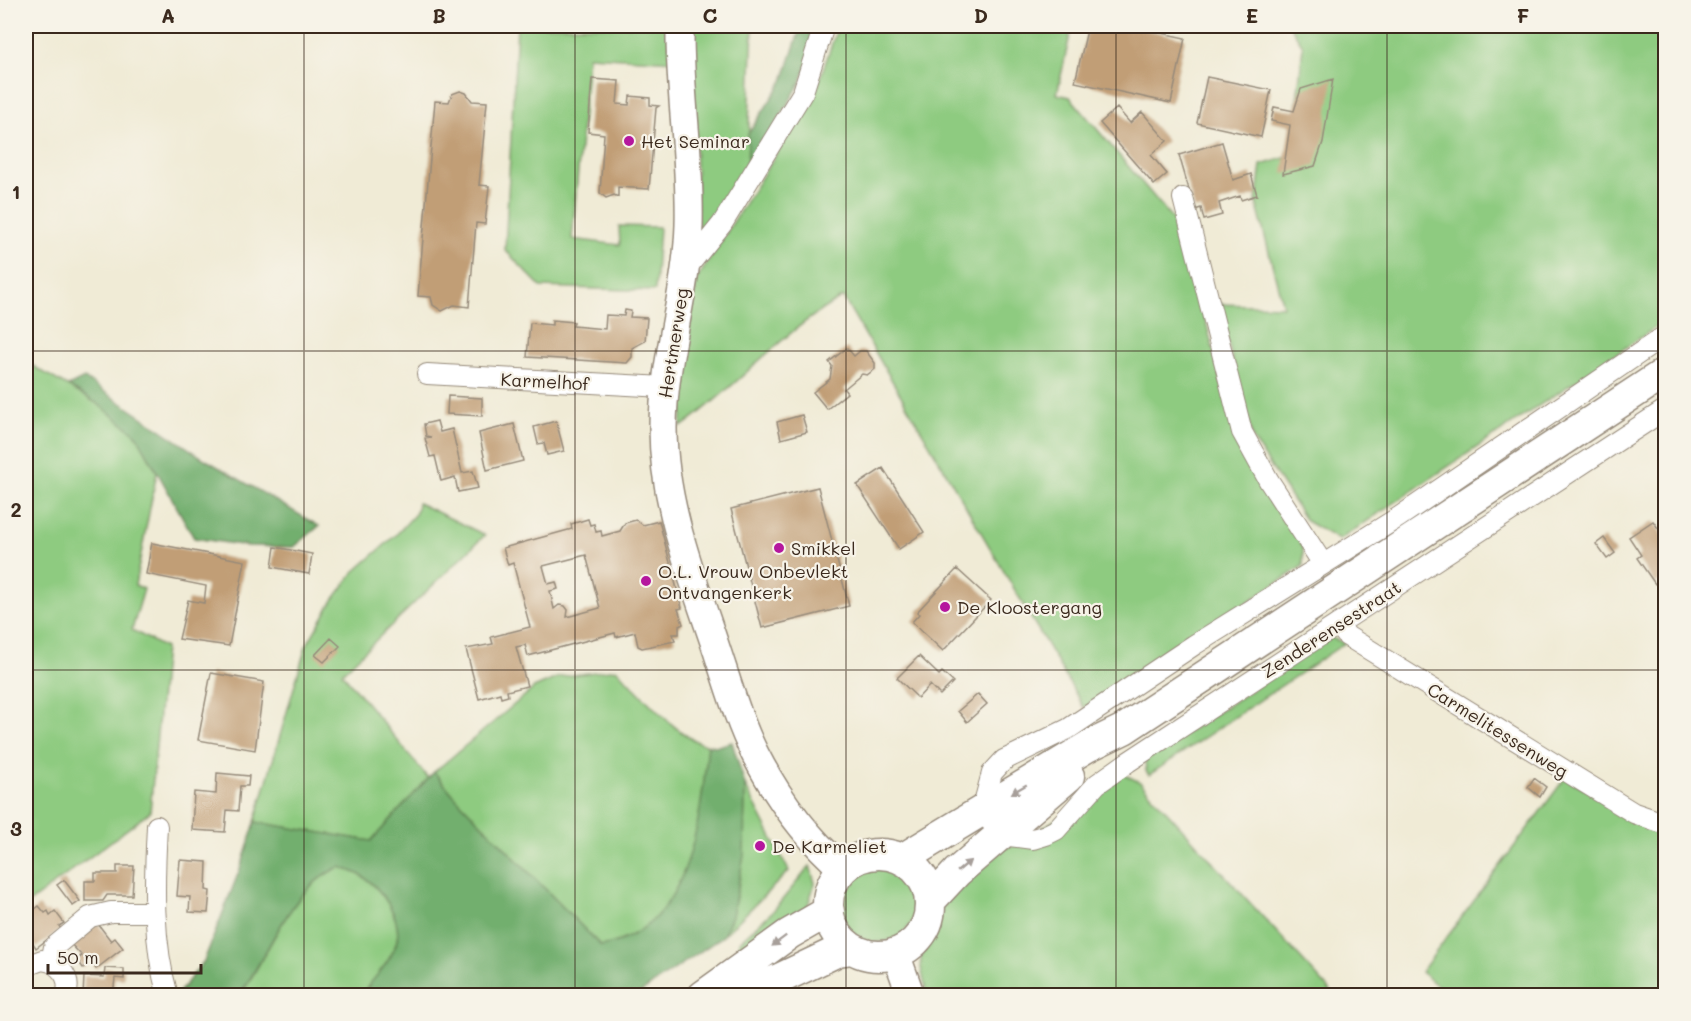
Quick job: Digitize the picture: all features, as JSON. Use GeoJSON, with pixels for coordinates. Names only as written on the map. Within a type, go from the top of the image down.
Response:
{"type":"FeatureCollection","features":[{"type":"Feature","properties":{"kind":"main road","name":"Zenderensestraat"},"geometry":{"type":"LineString","coordinates":[[902,859],[1088,747],[1124,729],[1665,372]]}},
{"type":"Feature","properties":{"kind":"main road","name":"Zenderensestraat"},"geometry":{"type":"LineString","coordinates":[[930,901],[943,885],[1124,729]]}},
{"type":"Feature","properties":{"kind":"main road"},"geometry":{"type":"LineString","coordinates":[[743,996],[838,951],[853,949],[880,956],[896,954],[917,939],[925,928],[930,901],[922,876],[902,859],[884,854],[865,856],[843,869],[830,892],[829,911],[837,932],[853,949]]}},
{"type":"Feature","properties":{"kind":"main road"},"geometry":{"type":"LineString","coordinates":[[703,996],[789,934],[829,911]]}},
{"type":"Feature","properties":{"kind":"street","name":"Hertmerweg"},"geometry":{"type":"LineString","coordinates":[[680,26],[689,225],[684,272],[664,387],[664,459],[674,511],[731,694],[755,753],[781,798],[820,849],[843,869]]}},
{"type":"Feature","properties":{"kind":"street"},"geometry":{"type":"LineString","coordinates":[[684,272],[722,224],[803,92],[824,26]]}},
{"type":"Feature","properties":{"kind":"street"},"geometry":{"type":"LineString","coordinates":[[1183,198],[1242,432],[1274,489],[1323,564]]}},
{"type":"Feature","properties":{"kind":"street"},"geometry":{"type":"LineString","coordinates":[[1001,835],[982,810],[992,773],[1004,760],[1068,729],[1194,645],[1399,517],[1665,335]]}},
{"type":"Feature","properties":{"kind":"street","name":"Karmelhof"},"geometry":{"type":"LineString","coordinates":[[427,374],[664,387]]}},
{"type":"Feature","properties":{"kind":"street","name":"Zenderensestraat"},"geometry":{"type":"LineString","coordinates":[[1001,835],[1033,839],[1056,830],[1097,784],[1665,409]]}},
{"type":"Feature","properties":{"kind":"street","name":"Carmelitessenweg"},"geometry":{"type":"LineString","coordinates":[[1338,624],[1347,636],[1554,765],[1634,813],[1665,824]]}},
{"type":"Feature","properties":{"kind":"street"},"geometry":{"type":"LineString","coordinates":[[156,826],[155,912],[159,950],[168,996]]}},
{"type":"Feature","properties":{"kind":"street"},"geometry":{"type":"LineString","coordinates":[[51,962],[54,947],[90,917],[111,912],[155,912]]}},
{"type":"Feature","properties":{"kind":"street"},"geometry":{"type":"LineString","coordinates":[[896,954],[911,996]]}},
{"type":"Feature","properties":{"kind":"street"},"geometry":{"type":"LineString","coordinates":[[26,966],[42,960],[51,962],[65,973],[69,988],[66,996]]}},
{"type":"Feature","properties":{"kind":"green space"},"geometry":{"type":"Polygon","coordinates":[[[517,26],[675,26],[675,61],[588,56],[572,239],[620,245],[619,226],[659,227],[655,291],[541,287],[505,250],[517,26]]]}},
{"type":"Feature","properties":{"kind":"green space"},"geometry":{"type":"Polygon","coordinates":[[[692,26],[753,26],[747,173],[698,242],[692,26]]]}},
{"type":"Feature","properties":{"kind":"green space"},"geometry":{"type":"Polygon","coordinates":[[[801,26],[820,26],[801,82],[747,173],[748,134],[783,81],[801,26]]]}},
{"type":"Feature","properties":{"kind":"green space"},"geometry":{"type":"Polygon","coordinates":[[[838,26],[1072,26],[1057,94],[1070,97],[1182,230],[1235,433],[1303,547],[1303,566],[1084,708],[843,297],[800,326],[722,395],[681,427],[689,328],[697,279],[815,93],[838,26]]]}},
{"type":"Feature","properties":{"kind":"green space"},"geometry":{"type":"Polygon","coordinates":[[[1290,26],[1665,26],[1665,321],[1339,540],[1306,521],[1253,439],[1218,304],[1283,306],[1256,202],[1261,165],[1291,156],[1303,46],[1290,26]]]}},
{"type":"Feature","properties":{"kind":"green space"},"geometry":{"type":"Polygon","coordinates":[[[26,362],[98,404],[136,434],[157,472],[135,585],[144,589],[132,630],[165,648],[150,812],[26,905],[26,362]]]}},
{"type":"Feature","properties":{"kind":"green space"},"geometry":{"type":"Polygon","coordinates":[[[84,378],[203,458],[319,526],[294,547],[248,546],[194,538],[136,434],[98,404],[68,386],[84,378]]]}},
{"type":"Feature","properties":{"kind":"green space"},"geometry":{"type":"Polygon","coordinates":[[[418,503],[485,535],[342,673],[429,779],[371,841],[255,822],[306,646],[333,600],[353,573],[396,535],[416,513],[418,503]]]}},
{"type":"Feature","properties":{"kind":"green space"},"geometry":{"type":"Polygon","coordinates":[[[1331,638],[1345,643],[1149,775],[1146,771],[1145,760],[1331,638]]]}},
{"type":"Feature","properties":{"kind":"green space"},"geometry":{"type":"Polygon","coordinates":[[[616,669],[672,725],[697,742],[708,745],[695,837],[686,867],[673,895],[655,918],[631,936],[601,946],[457,799],[434,772],[534,688],[559,677],[616,669]]]}},
{"type":"Feature","properties":{"kind":"green space"},"geometry":{"type":"Polygon","coordinates":[[[732,742],[745,785],[744,855],[732,916],[723,936],[637,995],[361,995],[391,955],[398,931],[388,903],[376,887],[360,875],[340,867],[322,877],[294,905],[239,995],[177,995],[204,961],[243,861],[255,822],[371,841],[434,772],[457,799],[601,946],[631,936],[655,918],[672,895],[685,868],[701,806],[708,745],[718,746],[732,742]]]}},
{"type":"Feature","properties":{"kind":"green space"},"geometry":{"type":"Polygon","coordinates":[[[1123,774],[1140,782],[1334,995],[927,995],[921,957],[935,930],[941,907],[999,849],[1015,845],[1094,796],[1123,774]]]}},
{"type":"Feature","properties":{"kind":"green space"},"geometry":{"type":"Polygon","coordinates":[[[1565,778],[1665,830],[1665,995],[1449,995],[1421,972],[1565,778]]]}},
{"type":"Feature","properties":{"kind":"green space"},"geometry":{"type":"Polygon","coordinates":[[[745,785],[789,871],[723,936],[736,900],[742,862],[745,785]]]}},
{"type":"Feature","properties":{"kind":"green space"},"geometry":{"type":"Polygon","coordinates":[[[878,864],[893,867],[906,875],[914,888],[917,903],[914,918],[906,931],[893,939],[878,942],[863,939],[850,931],[842,918],[839,903],[842,888],[850,875],[863,867],[878,864]]]}},
{"type":"Feature","properties":{"kind":"green space"},"geometry":{"type":"Polygon","coordinates":[[[810,866],[815,883],[807,908],[737,958],[739,942],[773,911],[810,866]]]}},
{"type":"Feature","properties":{"kind":"green space"},"geometry":{"type":"Polygon","coordinates":[[[340,867],[357,873],[376,887],[393,913],[398,931],[397,940],[382,969],[361,995],[240,996],[294,906],[322,877],[340,867]]]}},
{"type":"Feature","properties":{"kind":"building"},"geometry":{"type":"Polygon","coordinates":[[[1088,26],[1129,26],[1185,38],[1171,103],[1075,82],[1088,26]]]}},
{"type":"Feature","properties":{"kind":"building"},"geometry":{"type":"Polygon","coordinates":[[[1207,77],[1271,90],[1261,137],[1197,123],[1207,77]]]}},
{"type":"Feature","properties":{"kind":"building"},"geometry":{"type":"Polygon","coordinates":[[[592,79],[619,81],[617,104],[629,105],[630,96],[650,98],[650,105],[659,106],[656,108],[649,189],[618,187],[618,197],[614,195],[606,198],[600,193],[604,134],[588,132],[592,79]]]}},
{"type":"Feature","properties":{"kind":"building"},"geometry":{"type":"Polygon","coordinates":[[[1333,79],[1323,142],[1315,166],[1283,174],[1290,125],[1271,121],[1274,107],[1294,111],[1301,89],[1333,79]]]}},
{"type":"Feature","properties":{"kind":"building"},"geometry":{"type":"Polygon","coordinates":[[[460,91],[466,93],[472,101],[487,102],[479,185],[489,186],[485,224],[476,223],[469,307],[454,305],[442,311],[433,305],[431,297],[418,296],[435,101],[449,102],[452,94],[460,91]]]}},
{"type":"Feature","properties":{"kind":"building"},"geometry":{"type":"Polygon","coordinates":[[[1117,108],[1130,123],[1142,112],[1167,141],[1151,155],[1167,174],[1154,185],[1100,123],[1117,108]]]}},
{"type":"Feature","properties":{"kind":"building"},"geometry":{"type":"Polygon","coordinates":[[[1222,142],[1233,180],[1251,174],[1257,195],[1241,200],[1240,196],[1219,203],[1222,215],[1204,220],[1201,208],[1195,210],[1179,155],[1222,142]]]}},
{"type":"Feature","properties":{"kind":"building"},"geometry":{"type":"Polygon","coordinates":[[[625,310],[631,311],[630,317],[647,318],[645,341],[632,348],[632,357],[627,363],[527,357],[530,323],[552,325],[552,320],[574,322],[573,326],[605,329],[606,315],[624,316],[625,310]]]}},
{"type":"Feature","properties":{"kind":"building"},"geometry":{"type":"Polygon","coordinates":[[[847,348],[854,356],[860,351],[866,351],[875,363],[875,369],[867,375],[862,374],[844,389],[847,393],[827,409],[813,392],[830,379],[832,366],[829,362],[847,348]]]}},
{"type":"Feature","properties":{"kind":"building"},"geometry":{"type":"Polygon","coordinates":[[[448,396],[482,398],[482,416],[447,414],[448,396]]]}},
{"type":"Feature","properties":{"kind":"building"},"geometry":{"type":"Polygon","coordinates":[[[802,415],[807,432],[781,439],[777,422],[802,415]]]}},
{"type":"Feature","properties":{"kind":"building"},"geometry":{"type":"Polygon","coordinates":[[[437,421],[440,432],[452,429],[462,473],[473,471],[478,488],[458,492],[455,477],[441,481],[435,456],[430,457],[425,438],[431,437],[426,436],[424,424],[437,421]]]}},
{"type":"Feature","properties":{"kind":"building"},"geometry":{"type":"Polygon","coordinates":[[[556,421],[564,451],[547,455],[544,443],[538,444],[534,427],[556,421]]]}},
{"type":"Feature","properties":{"kind":"building"},"geometry":{"type":"Polygon","coordinates":[[[514,424],[523,461],[487,470],[479,433],[514,424]]]}},
{"type":"Feature","properties":{"kind":"building"},"geometry":{"type":"Polygon","coordinates":[[[883,468],[924,532],[899,549],[857,485],[883,468]]]}},
{"type":"Feature","properties":{"kind":"building"},"geometry":{"type":"Polygon","coordinates":[[[818,487],[849,606],[762,628],[731,509],[818,487]]]}},
{"type":"Feature","properties":{"kind":"building"},"geometry":{"type":"Polygon","coordinates":[[[588,519],[590,525],[594,524],[596,532],[601,531],[602,536],[620,531],[625,523],[636,520],[643,525],[659,521],[682,608],[678,609],[683,624],[679,626],[679,634],[673,634],[675,641],[642,648],[638,646],[635,632],[616,637],[615,633],[528,656],[525,645],[516,647],[527,686],[507,691],[508,696],[501,698],[500,693],[479,699],[466,649],[493,644],[491,637],[530,627],[513,563],[508,565],[503,548],[572,529],[571,524],[588,519]],[[586,555],[543,566],[548,584],[556,582],[558,589],[550,591],[554,609],[559,605],[565,606],[568,610],[567,617],[600,608],[586,555]]]}},
{"type":"Feature","properties":{"kind":"building"},"geometry":{"type":"Polygon","coordinates":[[[1653,521],[1666,539],[1666,577],[1655,584],[1637,558],[1641,555],[1629,537],[1653,521]]]}},
{"type":"Feature","properties":{"kind":"building"},"geometry":{"type":"Polygon","coordinates":[[[1604,538],[1615,553],[1607,559],[1596,544],[1604,538]]]}},
{"type":"Feature","properties":{"kind":"building"},"geometry":{"type":"Polygon","coordinates":[[[152,543],[245,561],[229,646],[179,639],[188,600],[204,603],[206,586],[146,574],[152,543]]]}},
{"type":"Feature","properties":{"kind":"building"},"geometry":{"type":"Polygon","coordinates":[[[275,547],[312,554],[309,574],[272,567],[275,547]]]}},
{"type":"Feature","properties":{"kind":"building"},"geometry":{"type":"Polygon","coordinates":[[[957,569],[991,600],[943,651],[912,622],[919,614],[917,612],[957,569]]]}},
{"type":"Feature","properties":{"kind":"building"},"geometry":{"type":"Polygon","coordinates":[[[331,638],[340,646],[324,662],[315,655],[331,638]]]}},
{"type":"Feature","properties":{"kind":"building"},"geometry":{"type":"Polygon","coordinates":[[[919,656],[939,675],[942,672],[953,682],[940,695],[930,685],[918,698],[897,678],[919,656]]]}},
{"type":"Feature","properties":{"kind":"building"},"geometry":{"type":"Polygon","coordinates":[[[211,673],[264,682],[255,750],[198,740],[211,673]]]}},
{"type":"Feature","properties":{"kind":"building"},"geometry":{"type":"Polygon","coordinates":[[[978,694],[987,704],[967,722],[958,711],[978,694]]]}},
{"type":"Feature","properties":{"kind":"building"},"geometry":{"type":"Polygon","coordinates":[[[217,773],[249,776],[248,786],[240,786],[238,811],[227,810],[225,832],[192,830],[194,792],[216,794],[217,773]]]}},
{"type":"Feature","properties":{"kind":"building"},"geometry":{"type":"Polygon","coordinates":[[[1534,778],[1546,787],[1540,797],[1528,787],[1534,778]]]}},
{"type":"Feature","properties":{"kind":"building"},"geometry":{"type":"Polygon","coordinates":[[[180,860],[207,862],[206,890],[210,891],[208,913],[189,912],[190,897],[177,896],[180,860]]]}},
{"type":"Feature","properties":{"kind":"building"},"geometry":{"type":"Polygon","coordinates":[[[117,866],[134,866],[132,895],[107,895],[103,901],[85,901],[85,881],[95,881],[95,873],[117,873],[117,866]]]}},
{"type":"Feature","properties":{"kind":"building"},"geometry":{"type":"Polygon","coordinates":[[[64,880],[80,901],[73,906],[57,885],[64,880]]]}},
{"type":"Feature","properties":{"kind":"building"},"geometry":{"type":"Polygon","coordinates":[[[39,906],[45,913],[48,911],[50,915],[55,911],[64,923],[59,926],[61,929],[36,948],[33,943],[26,948],[26,916],[39,906]]]}},
{"type":"Feature","properties":{"kind":"building"},"geometry":{"type":"Polygon","coordinates":[[[98,924],[111,941],[115,938],[123,948],[96,969],[91,962],[83,968],[77,959],[82,956],[71,944],[98,924]]]}},
{"type":"Feature","properties":{"kind":"building"},"geometry":{"type":"Polygon","coordinates":[[[105,968],[124,969],[124,979],[115,978],[113,996],[83,996],[84,976],[104,977],[105,968]]]}},
{"type":"Feature","properties":{"kind":"place","name":"Het Seminar"},"geometry":{"type":"Point","coordinates":[629,141]}},
{"type":"Feature","properties":{"kind":"place","name":"Smikkel"},"geometry":{"type":"Point","coordinates":[779,548]}},
{"type":"Feature","properties":{"kind":"place","name":"O.L. Vrouw Onbevlekt Ontvangenkerk"},"geometry":{"type":"Point","coordinates":[646,581]}},
{"type":"Feature","properties":{"kind":"place","name":"De Kloostergang"},"geometry":{"type":"Point","coordinates":[945,607]}},
{"type":"Feature","properties":{"kind":"place","name":"De Karmeliet"},"geometry":{"type":"Point","coordinates":[760,846]}}]}
